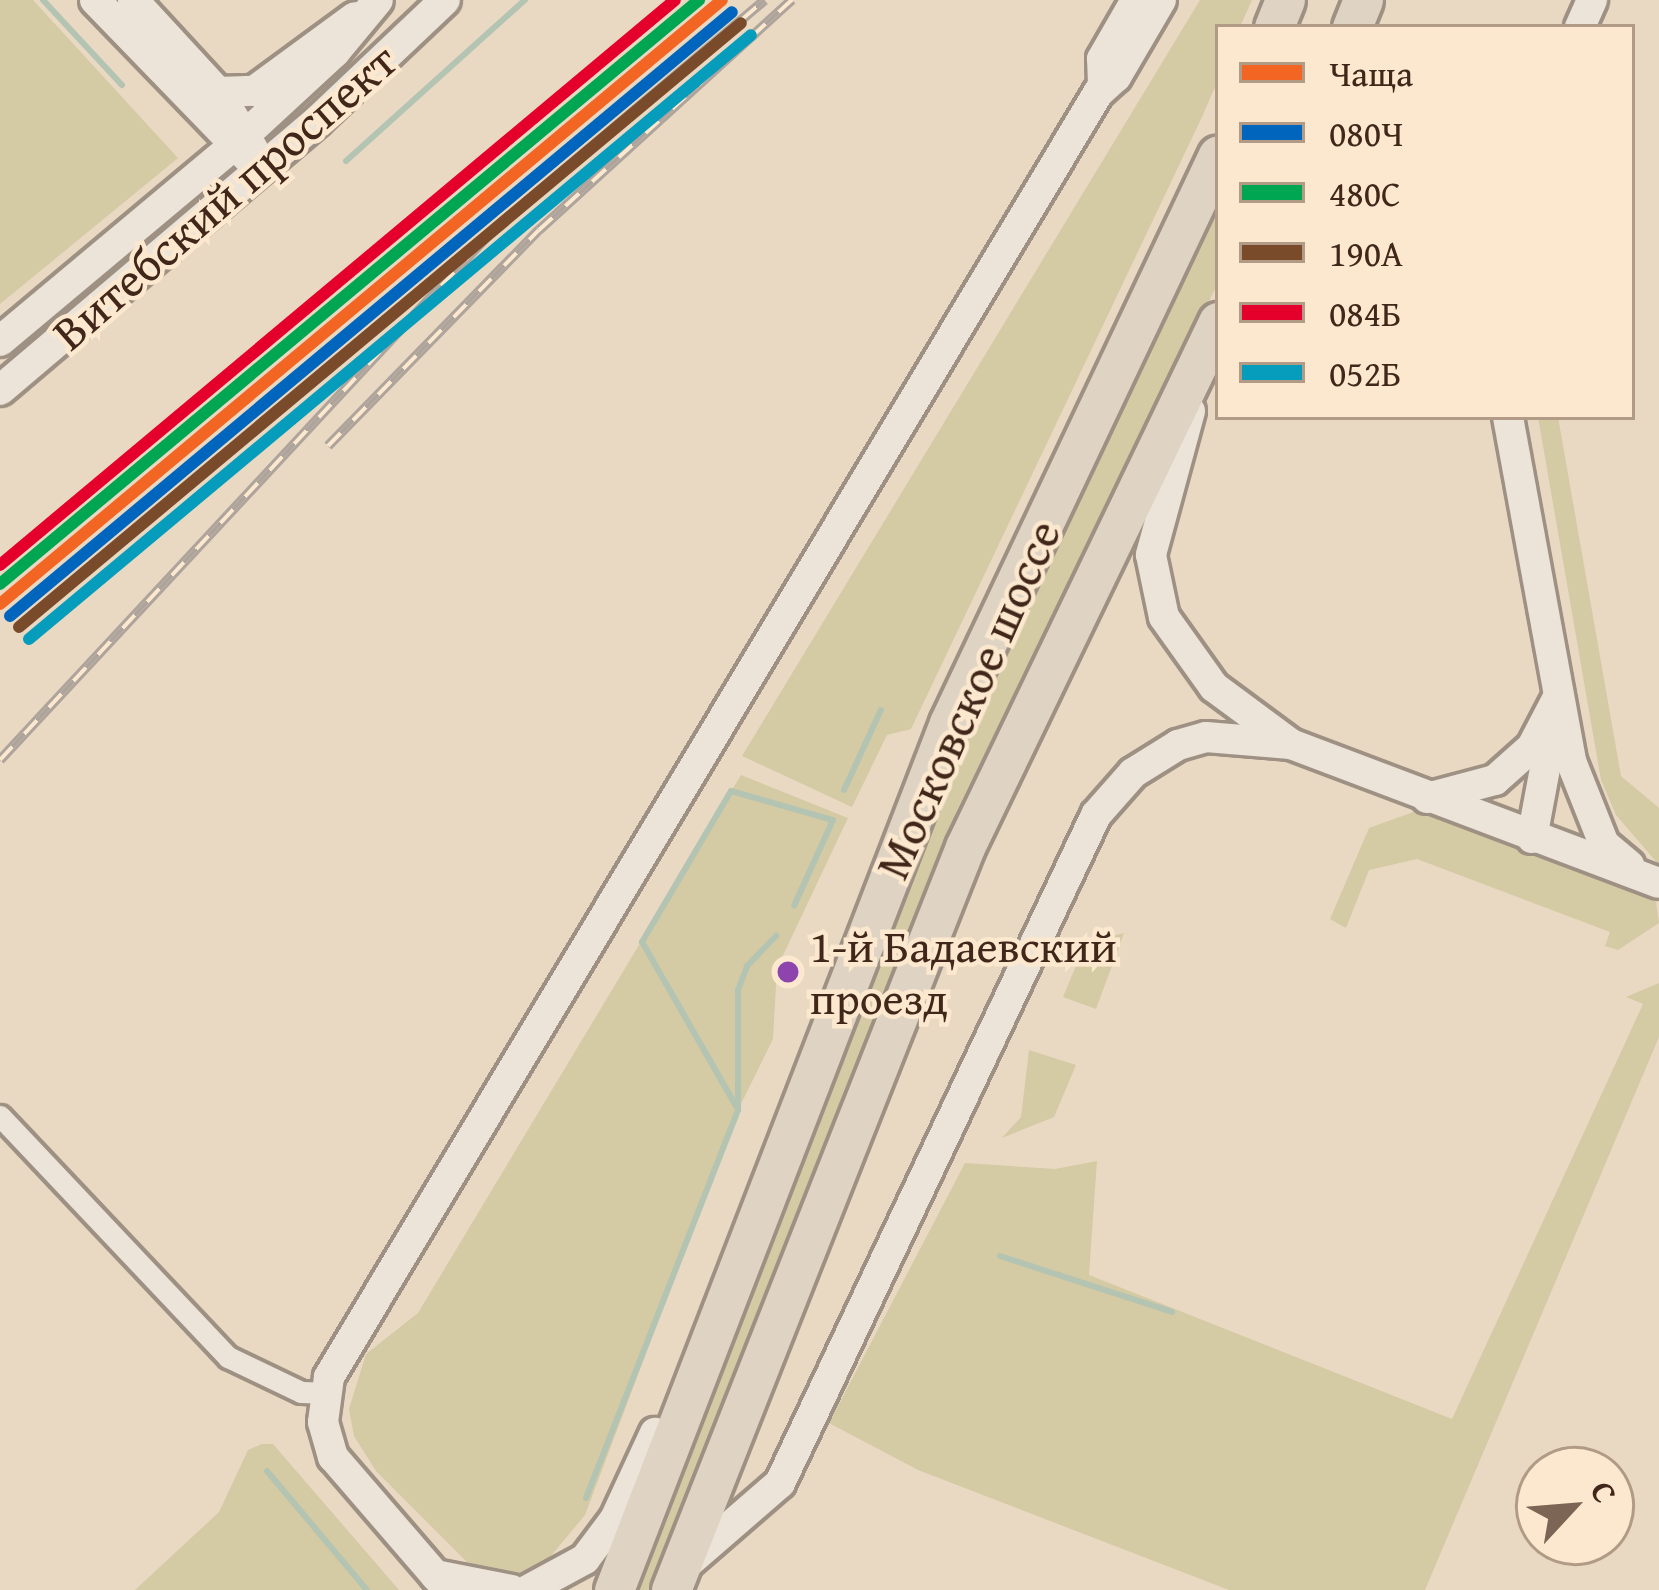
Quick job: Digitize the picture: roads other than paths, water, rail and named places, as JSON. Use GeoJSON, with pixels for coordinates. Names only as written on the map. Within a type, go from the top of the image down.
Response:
{"type":"FeatureCollection","features":[{"type":"Feature","properties":{"kind":"highway","name":"Московское шоссе"},"geometry":{"type":"LineString","coordinates":[[614,1590],[695,1366],[949,723],[1215,161]]}},
{"type":"Feature","properties":{"kind":"highway","name":"Московское шоссе"},"geometry":{"type":"LineString","coordinates":[[675,1580],[965,847],[1215,328]]}},
{"type":"Feature","properties":{"kind":"street"},"geometry":{"type":"LineString","coordinates":[[95,0],[264,167]]}},
{"type":"Feature","properties":{"kind":"street"},"geometry":{"type":"LineString","coordinates":[[133,0],[218,92],[238,141]]}},
{"type":"Feature","properties":{"kind":"street","name":"Витебский проспект"},"geometry":{"type":"LineString","coordinates":[[0,390],[264,167],[445,0]]}},
{"type":"Feature","properties":{"kind":"street"},"geometry":{"type":"LineString","coordinates":[[1103,85],[1102,59],[1136,0]]}},
{"type":"Feature","properties":{"kind":"street"},"geometry":{"type":"LineString","coordinates":[[512,1590],[442,1582],[333,1457],[324,1393],[361,1317],[1103,85],[1116,77],[1161,0]]}},
{"type":"Feature","properties":{"kind":"street"},"geometry":{"type":"LineString","coordinates":[[218,92],[254,91],[320,35],[371,6]]}},
{"type":"Feature","properties":{"kind":"street","name":"Витебский проспект"},"geometry":{"type":"LineString","coordinates":[[0,341],[238,141],[335,52],[371,6]]}},
{"type":"Feature","properties":{"kind":"street"},"geometry":{"type":"LineString","coordinates":[[1215,329],[1152,542],[1164,616],[1214,687],[1291,744],[1423,798],[1651,880]]}},
{"type":"Feature","properties":{"kind":"street"},"geometry":{"type":"LineString","coordinates":[[1509,420],[1557,699],[1586,811],[1604,844],[1651,880]]}},
{"type":"Feature","properties":{"kind":"street"},"geometry":{"type":"LineString","coordinates":[[1423,798],[1464,794],[1495,780],[1532,747],[1557,699]]}},
{"type":"Feature","properties":{"kind":"street"},"geometry":{"type":"LineString","coordinates":[[1532,838],[1557,699]]}},
{"type":"Feature","properties":{"kind":"street"},"geometry":{"type":"LineString","coordinates":[[675,1580],[780,1484],[1096,815],[1133,773],[1178,745],[1206,737],[1291,744]]}},
{"type":"Feature","properties":{"kind":"street"},"geometry":{"type":"LineString","coordinates":[[0,1116],[228,1357],[302,1392],[324,1393]]}},
{"type":"Feature","properties":{"kind":"street"},"geometry":{"type":"LineString","coordinates":[[528,1590],[561,1579],[595,1546],[695,1366]]}},
{"type":"Feature","properties":{"kind":"waterway"},"geometry":{"type":"LineString","coordinates":[[43,0],[122,85]]}},
{"type":"Feature","properties":{"kind":"waterway"},"geometry":{"type":"LineString","coordinates":[[346,161],[525,0]]}},
{"type":"Feature","properties":{"kind":"waterway"},"geometry":{"type":"LineString","coordinates":[[844,790],[881,710]]}},
{"type":"Feature","properties":{"kind":"waterway"},"geometry":{"type":"LineString","coordinates":[[736,1106],[642,942],[731,791],[833,820],[794,906]]}},
{"type":"Feature","properties":{"kind":"waterway"},"geometry":{"type":"LineString","coordinates":[[586,1498],[738,1110],[738,990],[747,966],[776,936]]}},
{"type":"Feature","properties":{"kind":"waterway"},"geometry":{"type":"LineString","coordinates":[[1000,1256],[1172,1312]]}},
{"type":"Feature","properties":{"kind":"waterway"},"geometry":{"type":"LineString","coordinates":[[267,1471],[367,1590]]}},
{"type":"Feature","properties":{"kind":"railway"},"geometry":{"type":"LineString","coordinates":[[0,760],[495,228],[765,0]]}},
{"type":"Feature","properties":{"kind":"railway"},"geometry":{"type":"LineString","coordinates":[[328,446],[539,230],[792,0]]}},
{"type":"Feature","properties":{"kind":"place","name":"1-й Бадаевский проезд"},"geometry":{"type":"Point","coordinates":[788,972]}}]}
